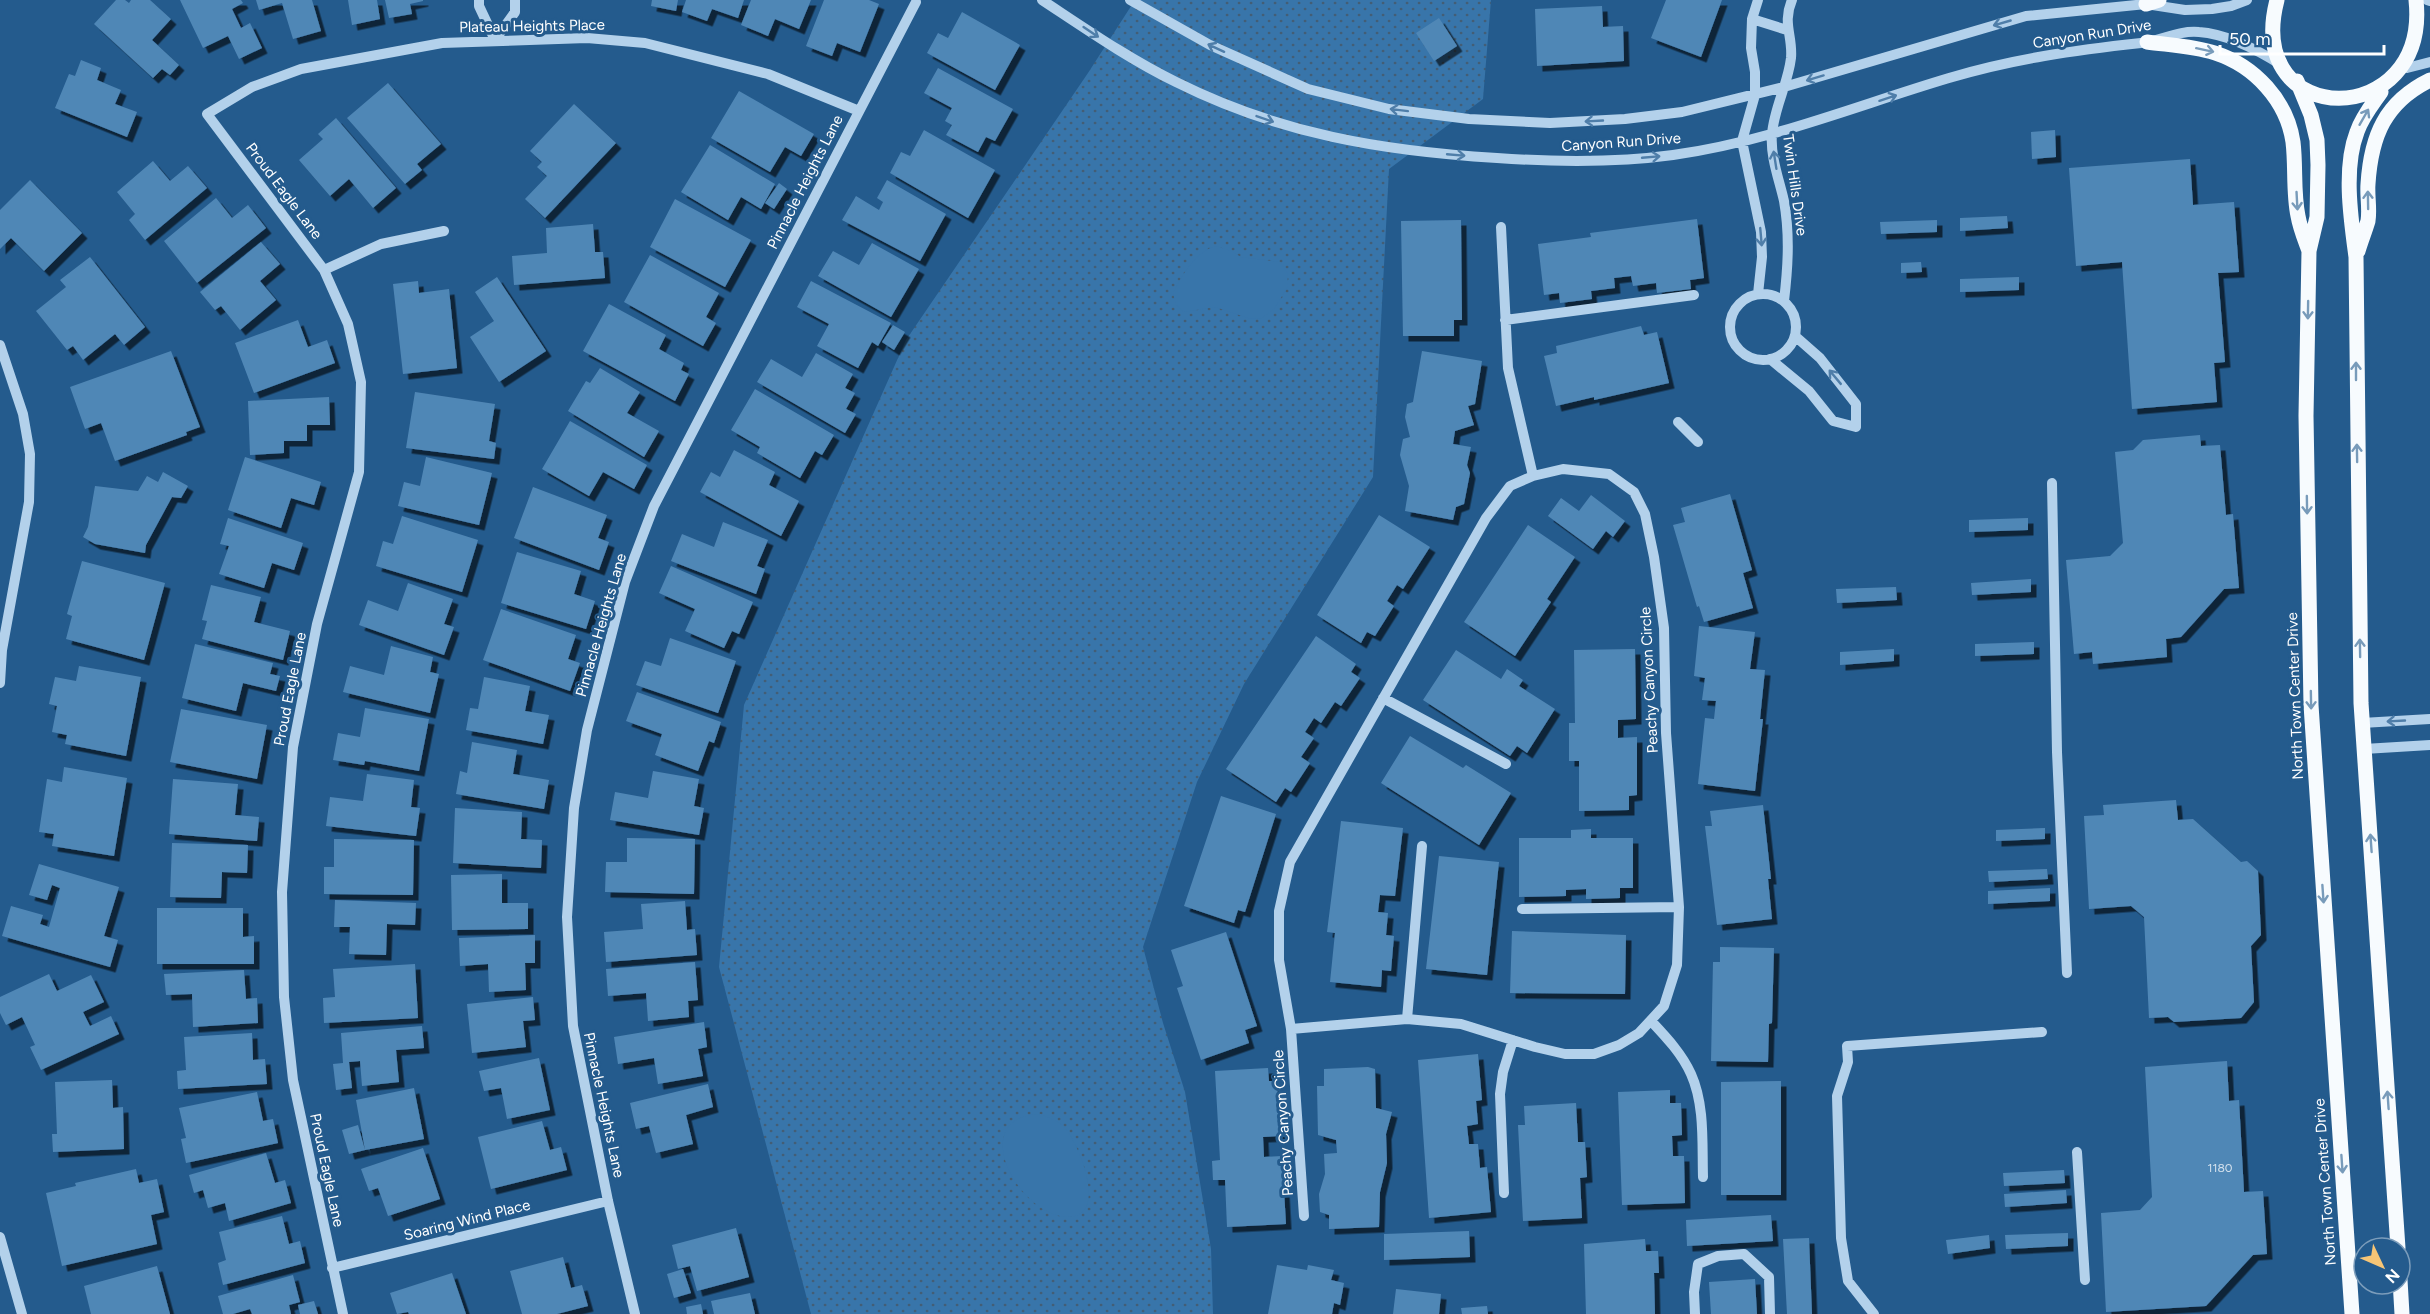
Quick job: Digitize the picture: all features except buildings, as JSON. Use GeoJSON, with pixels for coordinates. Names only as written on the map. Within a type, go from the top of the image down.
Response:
{"type":"FeatureCollection","features":[{"type":"Feature","properties":{"kind":"main road"},"geometry":{"type":"LineString","coordinates":[[2277,0],[2273,16],[2273,34],[2277,51],[2285,67],[2297,81],[2312,91],[2328,98],[2346,100],[2364,98],[2380,92],[2395,82],[2407,68],[2416,52],[2421,35],[2421,17],[2416,0]]}},
{"type":"Feature","properties":{"kind":"main road"},"geometry":{"type":"LineString","coordinates":[[2147,42],[2214,52],[2253,74],[2266,85],[2284,112],[2293,140],[2298,216],[2309,251]]}},
{"type":"Feature","properties":{"kind":"main road"},"geometry":{"type":"LineString","coordinates":[[2356,257],[2368,219],[2370,155],[2376,135],[2394,106],[2406,94],[2430,80]]}},
{"type":"Feature","properties":{"kind":"main road","name":"North Town Center Drive"},"geometry":{"type":"LineString","coordinates":[[2297,81],[2311,116],[2316,140],[2317,217],[2309,251],[2306,416],[2311,705],[2352,1314]]}},
{"type":"Feature","properties":{"kind":"main road"},"geometry":{"type":"LineString","coordinates":[[2380,92],[2362,120],[2353,146],[2350,168],[2350,218],[2356,257],[2356,430],[2362,723],[2397,1236]]}},
{"type":"Feature","properties":{"kind":"main road"},"geometry":{"type":"LineString","coordinates":[[2401,1296],[2402,1314]]}},
{"type":"Feature","properties":{"kind":"street"},"geometry":{"type":"LineString","coordinates":[[478,0],[495,40],[515,12],[515,0]]}},
{"type":"Feature","properties":{"kind":"street","name":"Canyon Run Drive"},"geometry":{"type":"LineString","coordinates":[[1042,0],[1116,49],[1175,82],[1226,105],[1317,135],[1366,145],[1422,152],[1538,161],[1582,161],[1674,155],[1772,133],[1950,78],[2011,62],[2080,50],[2147,42],[2173,33],[2199,32],[2246,45],[2285,67]]}},
{"type":"Feature","properties":{"kind":"street","name":"Canyon Run Drive"},"geometry":{"type":"LineString","coordinates":[[1130,0],[1210,45],[1308,89],[1389,109],[1469,119],[1550,123],[1625,119],[1682,112],[1784,87],[2026,16],[2153,2],[2185,10],[2212,9],[2231,6],[2247,0]]}},
{"type":"Feature","properties":{"kind":"street"},"geometry":{"type":"LineString","coordinates":[[1758,0],[1752,18],[1751,48],[1755,72],[1755,95],[1742,141],[1761,232],[1762,257],[1758,294]]}},
{"type":"Feature","properties":{"kind":"street","name":"Twin Hills Drive"},"geometry":{"type":"LineString","coordinates":[[1784,301],[1788,232],[1774,161],[1772,133],[1791,52],[1787,16],[1792,0]]}},
{"type":"Feature","properties":{"kind":"street","name":"Pinnacle Heights Lane"},"geometry":{"type":"LineString","coordinates":[[635,1314],[608,1201],[573,1026],[567,917],[574,807],[587,730],[625,582],[654,507],[916,2]]}},
{"type":"Feature","properties":{"kind":"street"},"geometry":{"type":"LineString","coordinates":[[1752,18],[1787,30]]}},
{"type":"Feature","properties":{"kind":"street","name":"Plateau Heights Place"},"geometry":{"type":"LineString","coordinates":[[207,114],[252,87],[301,69],[442,43],[587,38],[645,43],[768,74],[859,111]]}},
{"type":"Feature","properties":{"kind":"street"},"geometry":{"type":"LineString","coordinates":[[2407,68],[2430,62]]}},
{"type":"Feature","properties":{"kind":"street","name":"Proud Eagle Lane"},"geometry":{"type":"LineString","coordinates":[[207,114],[324,270],[348,324],[361,382],[359,472],[317,624],[293,747],[282,892],[284,997],[293,1080],[343,1314]]}},
{"type":"Feature","properties":{"kind":"street"},"geometry":{"type":"LineString","coordinates":[[1501,227],[1508,368],[1533,476]]}},
{"type":"Feature","properties":{"kind":"street"},"geometry":{"type":"LineString","coordinates":[[324,270],[381,244],[444,231]]}},
{"type":"Feature","properties":{"kind":"street"},"geometry":{"type":"LineString","coordinates":[[1758,294],[1784,301],[1795,317],[1795,336],[1785,351],[1770,359],[1753,358],[1744,354],[1732,338],[1730,326],[1732,315],[1738,306],[1747,298],[1758,294]]}},
{"type":"Feature","properties":{"kind":"street"},"geometry":{"type":"LineString","coordinates":[[1505,320],[1694,295]]}},
{"type":"Feature","properties":{"kind":"street"},"geometry":{"type":"LineString","coordinates":[[1770,359],[1809,391],[1833,421],[1856,427],[1856,404],[1820,358],[1795,336]]}},
{"type":"Feature","properties":{"kind":"street"},"geometry":{"type":"LineString","coordinates":[[0,345],[23,414],[30,454],[29,502],[1,650],[0,683]]}},
{"type":"Feature","properties":{"kind":"street"},"geometry":{"type":"LineString","coordinates":[[0,370],[10,377]]}},
{"type":"Feature","properties":{"kind":"street"},"geometry":{"type":"LineString","coordinates":[[1678,422],[1698,442]]}},
{"type":"Feature","properties":{"kind":"street","name":"Peachy Canyon Circle"},"geometry":{"type":"LineString","coordinates":[[1291,1029],[1407,1019],[1461,1024],[1565,1054],[1594,1054],[1619,1045],[1639,1033],[1652,1022],[1664,1006],[1677,965],[1679,907],[1666,733],[1664,628],[1654,556],[1645,514],[1634,492],[1609,474],[1563,469],[1533,476],[1510,486],[1486,518],[1290,862],[1279,910],[1279,960],[1291,1029],[1304,1216]]}},
{"type":"Feature","properties":{"kind":"street"},"geometry":{"type":"LineString","coordinates":[[2052,483],[2057,753],[2067,973]]}},
{"type":"Feature","properties":{"kind":"street"},"geometry":{"type":"LineString","coordinates":[[1383,698],[1506,764]]}},
{"type":"Feature","properties":{"kind":"street"},"geometry":{"type":"LineString","coordinates":[[2362,723],[2430,719]]}},
{"type":"Feature","properties":{"kind":"street"},"geometry":{"type":"LineString","coordinates":[[2364,749],[2430,746]]}},
{"type":"Feature","properties":{"kind":"street"},"geometry":{"type":"LineString","coordinates":[[1407,1019],[1422,846]]}},
{"type":"Feature","properties":{"kind":"street"},"geometry":{"type":"LineString","coordinates":[[1522,909],[1679,907]]}},
{"type":"Feature","properties":{"kind":"street"},"geometry":{"type":"LineString","coordinates":[[1652,1022],[1673,1045],[1691,1075],[1699,1104],[1703,1177]]}},
{"type":"Feature","properties":{"kind":"street"},"geometry":{"type":"LineString","coordinates":[[1874,1314],[1848,1281],[1840,1229],[1837,1096],[1848,1062],[1847,1046],[2042,1032]]}},
{"type":"Feature","properties":{"kind":"street"},"geometry":{"type":"LineString","coordinates":[[1504,1193],[1500,1094],[1503,1072],[1513,1040]]}},
{"type":"Feature","properties":{"kind":"street"},"geometry":{"type":"LineString","coordinates":[[2077,1152],[2085,1280]]}},
{"type":"Feature","properties":{"kind":"street","name":"Soaring Wind Place"},"geometry":{"type":"LineString","coordinates":[[332,1268],[608,1201]]}},
{"type":"Feature","properties":{"kind":"street"},"geometry":{"type":"LineString","coordinates":[[0,1237],[22,1314]]}},
{"type":"Feature","properties":{"kind":"street"},"geometry":{"type":"LineString","coordinates":[[1695,1314],[1694,1292],[1698,1264],[1718,1256],[1744,1254],[1769,1277],[1770,1314]]}},
{"type":"Feature","properties":{"kind":"shaded area"},"geometry":{"type":"Polygon","coordinates":[[[1135,0],[1491,0],[1483,99],[1389,169],[1373,477],[1244,684],[1197,782],[1143,947],[1163,1023],[1185,1092],[1211,1249],[1213,1314],[811,1314],[719,967],[744,705],[906,340],[1135,0]]]}},
{"type":"Feature","properties":{"kind":"shaded area"},"geometry":{"type":"Polygon","coordinates":[[[1216,246],[1241,257],[1280,262],[1288,274],[1287,288],[1274,309],[1262,318],[1251,319],[1215,307],[1184,312],[1176,305],[1173,293],[1185,272],[1196,258],[1216,246]]]}},
{"type":"Feature","properties":{"kind":"shaded area"},"geometry":{"type":"Polygon","coordinates":[[[1041,1114],[1065,1128],[1083,1163],[1089,1193],[1087,1205],[1080,1214],[1068,1217],[1050,1213],[1032,1201],[1018,1185],[1007,1166],[1003,1147],[1006,1131],[1018,1119],[1041,1114]]]}}]}
